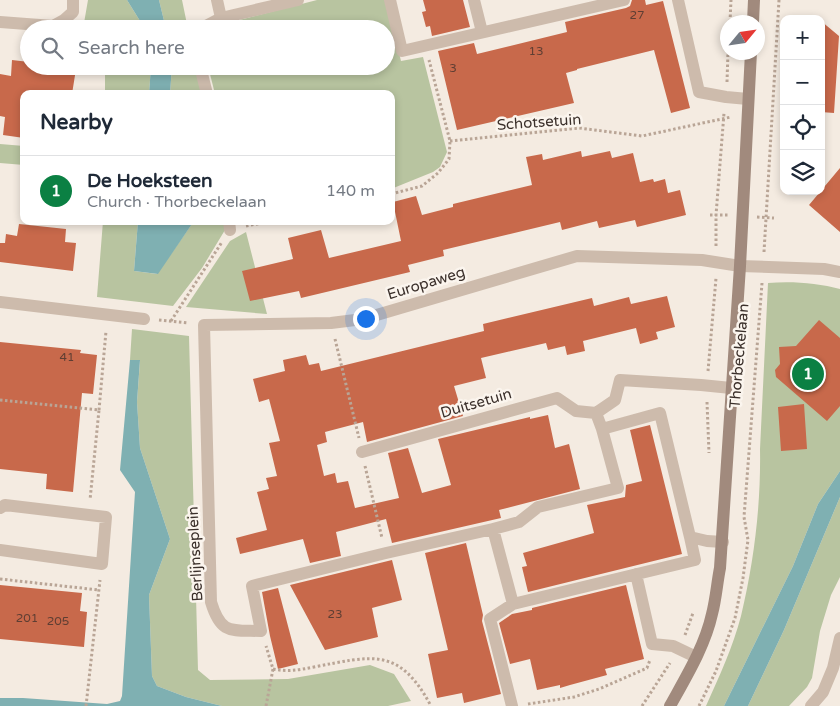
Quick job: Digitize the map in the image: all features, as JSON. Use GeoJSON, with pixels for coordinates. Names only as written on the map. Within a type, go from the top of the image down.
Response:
{"type":"FeatureCollection","features":[{"type":"Feature","properties":{"kind":"street"},"geometry":{"type":"LineString","coordinates":[[64,20],[73,12],[73,0]]}},
{"type":"Feature","properties":{"kind":"street"},"geometry":{"type":"LineString","coordinates":[[217,0],[222,18]]}},
{"type":"Feature","properties":{"kind":"street"},"geometry":{"type":"LineString","coordinates":[[218,20],[298,0]]}},
{"type":"Feature","properties":{"kind":"street"},"geometry":{"type":"LineString","coordinates":[[390,0],[395,20]]}},
{"type":"Feature","properties":{"kind":"street"},"geometry":{"type":"LineString","coordinates":[[474,0],[482,32]]}},
{"type":"Feature","properties":{"kind":"street"},"geometry":{"type":"LineString","coordinates":[[395,21],[402,51],[624,0]]}},
{"type":"Feature","properties":{"kind":"street"},"geometry":{"type":"LineString","coordinates":[[678,0],[700,92],[748,99]]}},
{"type":"Feature","properties":{"kind":"street"},"geometry":{"type":"LineString","coordinates":[[753,15],[754,0]]}},
{"type":"Feature","properties":{"kind":"street"},"geometry":{"type":"LineString","coordinates":[[0,22],[20,24]]}},
{"type":"Feature","properties":{"kind":"street","name":"Thorbeckelaan"},"geometry":{"type":"LineString","coordinates":[[670,706],[696,657],[712,616],[723,542],[750,60]]}},
{"type":"Feature","properties":{"kind":"street"},"geometry":{"type":"LineString","coordinates":[[202,75],[206,90]]}},
{"type":"Feature","properties":{"kind":"street","name":"Europaweg"},"geometry":{"type":"LineString","coordinates":[[204,325],[331,323],[363,319],[577,256],[702,260],[740,266],[824,268],[840,272]]}},
{"type":"Feature","properties":{"kind":"street"},"geometry":{"type":"LineString","coordinates":[[0,302],[144,319]]}},
{"type":"Feature","properties":{"kind":"street","name":"Berlijnseplein"},"geometry":{"type":"LineString","coordinates":[[204,325],[211,602],[215,614],[222,625],[230,630],[262,631]]}},
{"type":"Feature","properties":{"kind":"street"},"geometry":{"type":"LineString","coordinates":[[262,631],[252,586],[494,529],[519,522],[538,507],[618,488],[596,413],[615,400],[620,380],[731,388]]}},
{"type":"Feature","properties":{"kind":"street","name":"Duitsetuin"},"geometry":{"type":"LineString","coordinates":[[362,452],[557,398],[576,411],[596,413]]}},
{"type":"Feature","properties":{"kind":"street"},"geometry":{"type":"LineString","coordinates":[[512,706],[490,619],[513,604],[695,560],[660,413],[602,429]]}},
{"type":"Feature","properties":{"kind":"street"},"geometry":{"type":"LineString","coordinates":[[0,508],[5,506],[106,517],[102,564],[0,550]]}},
{"type":"Feature","properties":{"kind":"street"},"geometry":{"type":"LineString","coordinates":[[494,529],[513,604]]}},
{"type":"Feature","properties":{"kind":"street"},"geometry":{"type":"LineString","coordinates":[[690,537],[723,542]]}},
{"type":"Feature","properties":{"kind":"street"},"geometry":{"type":"LineString","coordinates":[[636,574],[652,644],[673,646],[696,657]]}},
{"type":"Feature","properties":{"kind":"street"},"geometry":{"type":"LineString","coordinates":[[811,706],[823,692],[836,669],[840,638]]}},
{"type":"Feature","properties":{"kind":"path"},"geometry":{"type":"LineString","coordinates":[[730,15],[731,0]]}},
{"type":"Feature","properties":{"kind":"path","name":"Thorbeckelaan"},"geometry":{"type":"LineString","coordinates":[[699,706],[727,643],[735,618],[748,540],[744,517],[763,267],[780,0]]}},
{"type":"Feature","properties":{"kind":"path"},"geometry":{"type":"LineString","coordinates":[[395,193],[422,186],[438,174],[448,160],[450,141],[425,45]]}},
{"type":"Feature","properties":{"kind":"path","name":"Schotsetuin"},"geometry":{"type":"LineString","coordinates":[[450,141],[579,128],[642,136],[746,114]]}},
{"type":"Feature","properties":{"kind":"path"},"geometry":{"type":"LineString","coordinates":[[171,320],[229,225]]}},
{"type":"Feature","properties":{"kind":"path"},"geometry":{"type":"LineString","coordinates":[[88,515],[108,315]]}},
{"type":"Feature","properties":{"kind":"path"},"geometry":{"type":"LineString","coordinates":[[144,319],[171,320],[204,325]]}},
{"type":"Feature","properties":{"kind":"path"},"geometry":{"type":"LineString","coordinates":[[0,400],[99,410]]}},
{"type":"Feature","properties":{"kind":"path"},"geometry":{"type":"LineString","coordinates":[[86,706],[102,564]]}},
{"type":"Feature","properties":{"kind":"path"},"geometry":{"type":"LineString","coordinates":[[0,579],[99,590]]}},
{"type":"Feature","properties":{"kind":"path"},"geometry":{"type":"LineString","coordinates":[[262,631],[273,669],[266,706]]}},
{"type":"Feature","properties":{"kind":"path"},"geometry":{"type":"LineString","coordinates":[[525,704],[574,697],[599,689],[647,668],[652,644]]}},
{"type":"Feature","properties":{"kind":"path"},"geometry":{"type":"LineString","coordinates":[[273,669],[289,672],[363,658],[378,658],[393,663],[408,672],[421,688],[431,706]]}},
{"type":"Feature","properties":{"kind":"green space"},"geometry":{"type":"Polygon","coordinates":[[[88,0],[127,0],[139,20],[85,20],[88,0]]]}},
{"type":"Feature","properties":{"kind":"green space"},"geometry":{"type":"Polygon","coordinates":[[[159,0],[182,0],[186,20],[164,20],[159,0]]]}},
{"type":"Feature","properties":{"kind":"green space"},"geometry":{"type":"Polygon","coordinates":[[[317,0],[386,0],[391,20],[239,20],[317,0]]]}},
{"type":"Feature","properties":{"kind":"green space"},"geometry":{"type":"Polygon","coordinates":[[[395,37],[401,61],[423,57],[447,152],[440,167],[433,172],[395,187],[395,90],[214,90],[210,75],[395,75],[395,37]]]}},
{"type":"Feature","properties":{"kind":"green space"},"geometry":{"type":"Polygon","coordinates":[[[105,75],[150,75],[149,90],[105,90],[105,75]]]}},
{"type":"Feature","properties":{"kind":"green space"},"geometry":{"type":"Polygon","coordinates":[[[171,75],[199,75],[202,90],[170,90],[171,75]]]}},
{"type":"Feature","properties":{"kind":"green space"},"geometry":{"type":"Polygon","coordinates":[[[0,144],[20,146],[20,165],[0,163],[0,144]]]}},
{"type":"Feature","properties":{"kind":"green space"},"geometry":{"type":"Polygon","coordinates":[[[103,225],[138,225],[134,271],[157,274],[191,225],[228,225],[202,268],[173,306],[97,297],[103,225]]]}},
{"type":"Feature","properties":{"kind":"green space"},"geometry":{"type":"Polygon","coordinates":[[[246,232],[267,314],[186,307],[230,241],[246,232]]]}},
{"type":"Feature","properties":{"kind":"green space"},"geometry":{"type":"Polygon","coordinates":[[[768,283],[805,283],[840,289],[840,471],[818,504],[793,566],[724,706],[706,706],[738,628],[753,554],[758,512],[768,283]]]}},
{"type":"Feature","properties":{"kind":"green space"},"geometry":{"type":"Polygon","coordinates":[[[132,329],[189,336],[198,670],[210,680],[288,679],[370,665],[394,674],[411,701],[388,706],[222,706],[186,697],[157,686],[152,676],[149,595],[170,539],[140,448],[137,402],[140,361],[130,360],[132,329]]]}},
{"type":"Feature","properties":{"kind":"green space"},"geometry":{"type":"Polygon","coordinates":[[[840,497],[840,577],[831,595],[820,631],[812,678],[807,687],[789,706],[748,706],[784,630],[840,497]]]}},
{"type":"Feature","properties":{"kind":"water"},"geometry":{"type":"Polygon","coordinates":[[[127,0],[159,0],[164,20],[139,20],[127,0]]]}},
{"type":"Feature","properties":{"kind":"water"},"geometry":{"type":"Polygon","coordinates":[[[150,75],[171,75],[170,90],[149,90],[150,75]]]}},
{"type":"Feature","properties":{"kind":"water"},"geometry":{"type":"Polygon","coordinates":[[[138,225],[191,225],[158,274],[134,271],[138,225]]]}},
{"type":"Feature","properties":{"kind":"water"},"geometry":{"type":"Polygon","coordinates":[[[130,360],[140,360],[137,402],[140,448],[170,539],[149,595],[152,676],[157,686],[186,697],[222,706],[0,706],[0,698],[107,704],[120,701],[122,696],[135,492],[120,470],[130,360]]]}},
{"type":"Feature","properties":{"kind":"water"},"geometry":{"type":"Polygon","coordinates":[[[840,471],[840,497],[784,630],[748,706],[724,706],[793,566],[818,504],[840,471]]]}},
{"type":"Feature","properties":{"kind":"building"},"geometry":{"type":"Polygon","coordinates":[[[423,0],[463,0],[470,27],[432,36],[430,26],[426,27],[422,12],[426,11],[423,0]]]}},
{"type":"Feature","properties":{"kind":"building"},"geometry":{"type":"Polygon","coordinates":[[[632,0],[645,0],[646,5],[663,1],[690,108],[671,113],[654,50],[566,73],[574,103],[457,130],[438,51],[474,43],[477,54],[567,32],[565,22],[626,8],[630,6],[632,0]]]}},
{"type":"Feature","properties":{"kind":"building"},"geometry":{"type":"Polygon","coordinates":[[[825,24],[839,36],[834,113],[825,112],[825,24]]]}},
{"type":"Feature","properties":{"kind":"building"},"geometry":{"type":"Polygon","coordinates":[[[12,60],[20,61],[20,75],[75,75],[73,90],[20,90],[20,137],[3,135],[5,117],[0,116],[0,74],[11,76],[12,60]]]}},
{"type":"Feature","properties":{"kind":"building"},"geometry":{"type":"Polygon","coordinates":[[[581,151],[582,157],[610,151],[612,158],[633,153],[640,182],[653,179],[654,182],[665,179],[668,193],[680,190],[686,215],[637,227],[635,220],[599,228],[597,221],[562,230],[560,222],[443,250],[444,256],[408,265],[410,272],[301,298],[299,291],[250,301],[242,271],[293,259],[288,238],[321,230],[329,258],[401,241],[395,212],[395,201],[416,196],[422,215],[453,207],[453,204],[532,185],[526,157],[542,154],[543,160],[581,151]]]}},
{"type":"Feature","properties":{"kind":"building"},"geometry":{"type":"Polygon","coordinates":[[[840,168],[840,232],[809,205],[817,195],[825,195],[825,186],[840,168]]]}},
{"type":"Feature","properties":{"kind":"building"},"geometry":{"type":"Polygon","coordinates":[[[19,224],[66,229],[65,242],[76,243],[73,271],[0,262],[0,243],[5,243],[6,234],[17,236],[19,224]]]}},
{"type":"Feature","properties":{"kind":"building"},"geometry":{"type":"Polygon","coordinates":[[[667,296],[675,327],[656,332],[658,339],[640,344],[636,328],[583,341],[585,351],[567,355],[565,346],[548,350],[546,343],[481,358],[486,378],[454,386],[463,416],[367,442],[363,422],[325,432],[327,442],[317,445],[324,476],[335,473],[337,483],[348,481],[355,508],[399,498],[388,453],[408,448],[422,493],[451,485],[438,439],[530,417],[530,419],[548,415],[555,448],[569,444],[580,489],[499,510],[501,518],[392,543],[386,519],[336,532],[341,556],[310,563],[303,539],[240,554],[236,538],[267,530],[257,492],[269,489],[266,478],[277,476],[269,443],[280,441],[269,399],[259,402],[253,379],[285,371],[283,360],[306,355],[309,365],[319,363],[321,371],[484,331],[483,324],[592,298],[594,306],[629,297],[631,304],[667,296]]]}},
{"type":"Feature","properties":{"kind":"building"},"geometry":{"type":"Polygon","coordinates":[[[819,320],[840,338],[840,406],[827,421],[776,377],[775,370],[780,364],[779,347],[796,346],[819,320]]]}},
{"type":"Feature","properties":{"kind":"building"},"geometry":{"type":"Polygon","coordinates":[[[0,342],[81,350],[80,353],[97,355],[93,394],[82,393],[73,492],[46,489],[47,474],[0,469],[0,342]]]}},
{"type":"Feature","properties":{"kind":"building"},"geometry":{"type":"Polygon","coordinates":[[[804,404],[807,449],[781,451],[778,407],[804,404]]]}},
{"type":"Feature","properties":{"kind":"building"},"geometry":{"type":"Polygon","coordinates":[[[650,425],[682,554],[528,592],[522,567],[527,566],[523,553],[594,533],[587,505],[625,497],[626,485],[642,481],[630,430],[650,425]]]}},
{"type":"Feature","properties":{"kind":"building"},"geometry":{"type":"Polygon","coordinates":[[[466,543],[483,615],[482,621],[501,694],[464,703],[462,693],[437,698],[428,654],[448,650],[425,553],[466,543]]]}},
{"type":"Feature","properties":{"kind":"building"},"geometry":{"type":"Polygon","coordinates":[[[392,560],[402,600],[372,608],[378,637],[325,650],[290,585],[392,560]]]}},
{"type":"Feature","properties":{"kind":"building"},"geometry":{"type":"Polygon","coordinates":[[[0,585],[82,593],[80,611],[87,612],[84,647],[0,639],[0,585]]]}},
{"type":"Feature","properties":{"kind":"building"},"geometry":{"type":"Polygon","coordinates":[[[626,585],[644,659],[605,669],[607,675],[560,688],[560,685],[537,690],[530,659],[510,664],[499,623],[512,614],[626,585]]]}},
{"type":"Feature","properties":{"kind":"building"},"geometry":{"type":"Polygon","coordinates":[[[278,588],[298,664],[278,669],[262,592],[278,588]]]}},
{"type":"Feature","properties":{"kind":"place","name":"De Hoeksteen"},"geometry":{"type":"Point","coordinates":[808,374]}}]}
